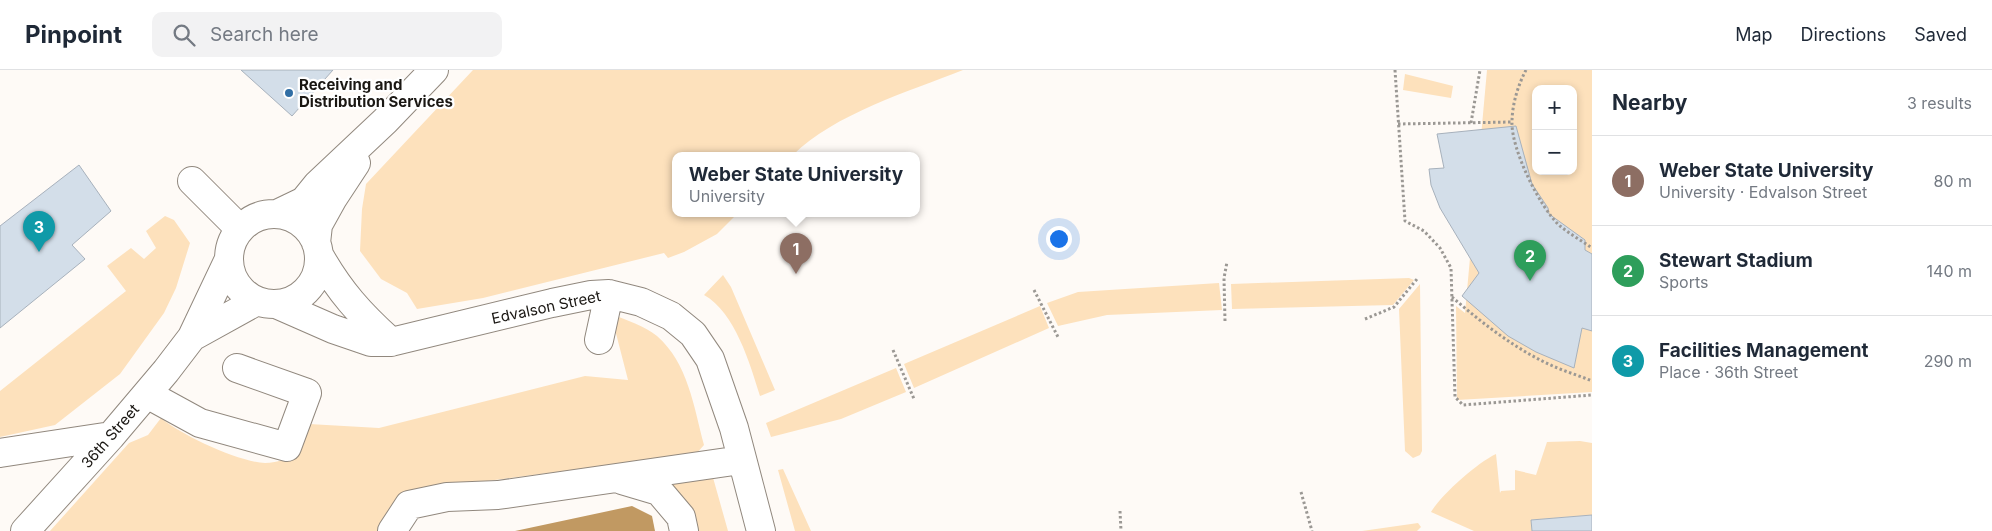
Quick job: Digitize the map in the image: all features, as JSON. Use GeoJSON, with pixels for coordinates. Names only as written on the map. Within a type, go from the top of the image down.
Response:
{"type":"FeatureCollection","features":[{"type":"Feature","properties":{"kind":"street"},"geometry":{"type":"LineString","coordinates":[[279,214],[304,201],[317,185],[385,121],[434,70]]}},
{"type":"Feature","properties":{"kind":"street"},"geometry":{"type":"LineString","coordinates":[[385,121],[333,198],[318,225],[318,249],[318,268],[314,280],[307,290],[296,298],[267,303],[246,294],[237,284],[231,272],[229,259],[230,246],[240,229],[254,218],[266,214],[291,216],[301,222],[310,232],[318,249],[342,293],[360,314],[391,342]]}},
{"type":"Feature","properties":{"kind":"street"},"geometry":{"type":"LineString","coordinates":[[192,181],[240,229]]}},
{"type":"Feature","properties":{"kind":"street","name":"36th Street"},"geometry":{"type":"LineString","coordinates":[[25,531],[111,436],[192,337],[229,259]]}},
{"type":"Feature","properties":{"kind":"street"},"geometry":{"type":"LineString","coordinates":[[599,340],[610,294]]}},
{"type":"Feature","properties":{"kind":"street","name":"Edvalson Street"},"geometry":{"type":"LineString","coordinates":[[267,303],[370,342],[391,342],[552,303],[591,296],[610,294],[641,302],[683,324],[693,334],[710,360],[734,428],[761,531]]}},
{"type":"Feature","properties":{"kind":"street","name":"36th Street"},"geometry":{"type":"LineString","coordinates":[[192,337],[267,303]]}},
{"type":"Feature","properties":{"kind":"street"},"geometry":{"type":"LineString","coordinates":[[147,394],[200,422],[287,448],[307,393],[237,368]]}},
{"type":"Feature","properties":{"kind":"street"},"geometry":{"type":"LineString","coordinates":[[0,453],[111,436]]}},
{"type":"Feature","properties":{"kind":"street"},"geometry":{"type":"LineString","coordinates":[[392,531],[409,505],[447,497],[498,495],[741,460]]}},
{"type":"Feature","properties":{"kind":"street"},"geometry":{"type":"LineString","coordinates":[[616,478],[659,491],[681,517],[684,531]]}},
{"type":"Feature","properties":{"kind":"path"},"geometry":{"type":"LineString","coordinates":[[1394,70],[1405,221],[1424,231],[1440,248],[1451,268],[1455,397],[1463,405],[1592,395]]}},
{"type":"Feature","properties":{"kind":"path"},"geometry":{"type":"LineString","coordinates":[[1470,123],[1480,70]]}},
{"type":"Feature","properties":{"kind":"path"},"geometry":{"type":"LineString","coordinates":[[1526,70],[1520,82],[1512,122],[1520,160],[1536,193],[1559,225],[1592,248]]}},
{"type":"Feature","properties":{"kind":"path"},"geometry":{"type":"LineString","coordinates":[[1398,124],[1512,122]]}},
{"type":"Feature","properties":{"kind":"path"},"geometry":{"type":"LineString","coordinates":[[1225,322],[1224,278],[1226,262]]}},
{"type":"Feature","properties":{"kind":"path"},"geometry":{"type":"LineString","coordinates":[[1365,319],[1394,307],[1418,280]]}},
{"type":"Feature","properties":{"kind":"path"},"geometry":{"type":"LineString","coordinates":[[1034,290],[1058,337]]}},
{"type":"Feature","properties":{"kind":"path"},"geometry":{"type":"LineString","coordinates":[[1452,296],[1469,312],[1522,350],[1555,367],[1592,381]]}},
{"type":"Feature","properties":{"kind":"path"},"geometry":{"type":"LineString","coordinates":[[893,350],[914,399]]}},
{"type":"Feature","properties":{"kind":"path"},"geometry":{"type":"LineString","coordinates":[[1300,492],[1312,531]]}},
{"type":"Feature","properties":{"kind":"path"},"geometry":{"type":"LineString","coordinates":[[1120,511],[1121,531]]}},
{"type":"Feature","properties":{"kind":"shaded area"},"geometry":{"type":"Polygon","coordinates":[[[473,70],[963,70],[897,95],[851,116],[829,127],[796,152],[672,152],[672,217],[734,217],[717,234],[684,252],[668,258],[664,253],[483,298],[417,309],[407,293],[381,279],[360,251],[362,209],[366,184],[473,70]]]}},
{"type":"Feature","properties":{"kind":"shaded area"},"geometry":{"type":"Polygon","coordinates":[[[1487,70],[1592,70],[1592,392],[1457,400],[1456,306],[1465,313],[1487,70]]]}},
{"type":"Feature","properties":{"kind":"shaded area"},"geometry":{"type":"Polygon","coordinates":[[[1405,74],[1453,86],[1451,98],[1403,90],[1405,74]]]}},
{"type":"Feature","properties":{"kind":"shaded area"},"geometry":{"type":"Polygon","coordinates":[[[165,216],[174,220],[190,243],[176,288],[164,313],[120,374],[55,425],[0,437],[0,391],[126,291],[107,266],[131,248],[144,259],[156,248],[146,231],[165,216]]]}},
{"type":"Feature","properties":{"kind":"shaded area"},"geometry":{"type":"Polygon","coordinates":[[[723,275],[731,287],[775,390],[760,396],[746,354],[733,326],[715,303],[704,295],[723,275]]]}},
{"type":"Feature","properties":{"kind":"shaded area"},"geometry":{"type":"Polygon","coordinates":[[[1409,278],[1414,280],[1393,305],[1232,309],[1231,284],[1409,278]]]}},
{"type":"Feature","properties":{"kind":"shaded area"},"geometry":{"type":"Polygon","coordinates":[[[1219,283],[1222,310],[1107,315],[1058,326],[1047,303],[1078,292],[1219,283]]]}},
{"type":"Feature","properties":{"kind":"shaded area"},"geometry":{"type":"Polygon","coordinates":[[[1420,284],[1422,451],[1420,455],[1413,458],[1405,451],[1399,309],[1420,284]]]}},
{"type":"Feature","properties":{"kind":"shaded area"},"geometry":{"type":"Polygon","coordinates":[[[1040,306],[1049,328],[914,388],[904,364],[1040,306]]]}},
{"type":"Feature","properties":{"kind":"shaded area"},"geometry":{"type":"Polygon","coordinates":[[[611,314],[652,332],[668,347],[676,359],[683,372],[693,401],[704,445],[696,454],[472,483],[386,531],[50,531],[129,443],[148,435],[161,418],[182,432],[211,447],[241,458],[267,463],[284,460],[309,424],[379,428],[585,376],[628,380],[611,314]]]}},
{"type":"Feature","properties":{"kind":"shaded area"},"geometry":{"type":"Polygon","coordinates":[[[896,368],[906,392],[841,419],[771,437],[766,423],[896,368]]]}},
{"type":"Feature","properties":{"kind":"shaded area"},"geometry":{"type":"Polygon","coordinates":[[[1580,441],[1592,443],[1592,515],[1531,520],[1532,531],[1474,531],[1431,512],[1460,480],[1479,464],[1496,454],[1500,493],[1501,491],[1515,490],[1515,470],[1536,475],[1547,442],[1580,441]]]}},
{"type":"Feature","properties":{"kind":"shaded area"},"geometry":{"type":"Polygon","coordinates":[[[783,469],[811,531],[795,531],[778,470],[783,469]]]}},
{"type":"Feature","properties":{"kind":"shaded area"},"geometry":{"type":"Polygon","coordinates":[[[712,474],[728,531],[687,531],[649,480],[712,474]]]}},
{"type":"Feature","properties":{"kind":"shaded area"},"geometry":{"type":"Polygon","coordinates":[[[632,506],[652,516],[655,531],[515,531],[632,506]]]}},
{"type":"Feature","properties":{"kind":"shaded area"},"geometry":{"type":"Polygon","coordinates":[[[1418,523],[1421,527],[1417,531],[1362,531],[1418,523]]]}},
{"type":"Feature","properties":{"kind":"building","name":"Receiving and Distribution Services"},"geometry":{"type":"Polygon","coordinates":[[[241,70],[333,70],[292,116],[241,70]]]}},
{"type":"Feature","properties":{"kind":"building"},"geometry":{"type":"Polygon","coordinates":[[[1516,126],[1532,184],[1548,208],[1549,214],[1585,240],[1585,250],[1592,254],[1592,331],[1582,328],[1574,368],[1536,352],[1508,336],[1462,296],[1479,273],[1440,208],[1431,185],[1429,169],[1444,168],[1437,134],[1516,126]]]}},
{"type":"Feature","properties":{"kind":"building"},"geometry":{"type":"Polygon","coordinates":[[[79,165],[111,211],[72,245],[85,259],[0,328],[0,226],[79,165]]]}},
{"type":"Feature","properties":{"kind":"building"},"geometry":{"type":"Polygon","coordinates":[[[1592,515],[1592,531],[1532,531],[1531,520],[1592,515]]]}},
{"type":"Feature","properties":{"kind":"place","name":"Receiving and Distribution Services"},"geometry":{"type":"Point","coordinates":[289,93]}},
{"type":"Feature","properties":{"kind":"place","name":"Facilities Management"},"geometry":{"type":"Point","coordinates":[39,252]}},
{"type":"Feature","properties":{"kind":"place","name":"Weber State University"},"geometry":{"type":"Point","coordinates":[796,274]}},
{"type":"Feature","properties":{"kind":"place","name":"Stewart Stadium"},"geometry":{"type":"Point","coordinates":[1530,281]}}]}
